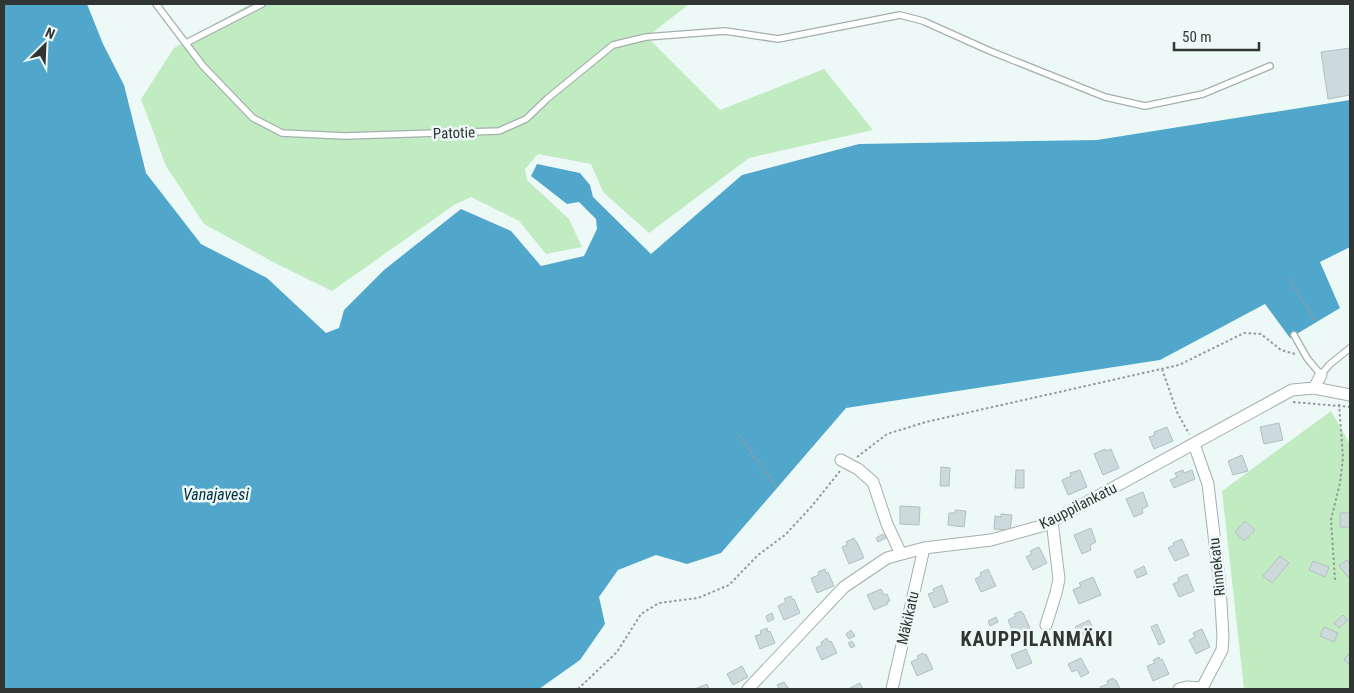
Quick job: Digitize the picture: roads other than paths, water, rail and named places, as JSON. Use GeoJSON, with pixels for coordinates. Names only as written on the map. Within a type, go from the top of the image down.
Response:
{"type":"FeatureCollection","features":[{"type":"Feature","properties":{"kind":"street"},"geometry":{"type":"LineString","coordinates":[[1314,388],[1321,375]]}},
{"type":"Feature","properties":{"kind":"street","name":"Kauppilankatu"},"geometry":{"type":"LineString","coordinates":[[748,689],[844,587],[887,558],[924,548],[991,540],[1045,525],[1292,390],[1314,388],[1350,395]]}},
{"type":"Feature","properties":{"kind":"street","name":"Rinnekatu"},"geometry":{"type":"LineString","coordinates":[[1194,444],[1208,484],[1220,586],[1223,638],[1222,650],[1203,689]]}},
{"type":"Feature","properties":{"kind":"street"},"geometry":{"type":"LineString","coordinates":[[845,462],[858,469],[873,482],[887,524],[901,554]]}},
{"type":"Feature","properties":{"kind":"street"},"geometry":{"type":"LineString","coordinates":[[1046,625],[1059,579],[1052,521]]}},
{"type":"Feature","properties":{"kind":"street","name":"Mäkikatu"},"geometry":{"type":"LineString","coordinates":[[892,689],[924,548]]}},
{"type":"Feature","properties":{"kind":"street"},"geometry":{"type":"LineString","coordinates":[[1179,689],[1187,687],[1203,689]]}},
{"type":"Feature","properties":{"kind":"lane","name":"Patotie"},"geometry":{"type":"LineString","coordinates":[[156,4],[204,66],[252,118],[282,133],[344,136],[498,131],[526,119],[548,98],[613,45],[646,37],[725,31],[778,39],[900,15],[923,21],[990,51],[1105,97],[1146,106],[1203,94],[1270,66]]}},
{"type":"Feature","properties":{"kind":"lane"},"geometry":{"type":"LineString","coordinates":[[186,43],[262,4]]}},
{"type":"Feature","properties":{"kind":"lane"},"geometry":{"type":"LineString","coordinates":[[1294,335],[1307,358],[1321,375],[1329,365],[1350,348]]}},
{"type":"Feature","properties":{"kind":"water","name":"Vanajavesi"},"geometry":{"type":"Polygon","coordinates":[[[4,4],[87,4],[103,44],[124,85],[146,173],[201,244],[267,278],[326,333],[339,328],[344,310],[384,270],[461,209],[511,231],[541,266],[584,256],[597,229],[596,219],[579,202],[567,204],[531,176],[537,164],[580,173],[590,185],[593,197],[651,254],[742,175],[859,144],[1097,140],[1350,100],[1350,247],[1320,262],[1340,308],[1290,338],[1265,304],[1160,360],[846,408],[721,553],[687,564],[656,555],[618,570],[599,597],[605,624],[580,660],[539,689],[4,689],[4,4]]]}},
{"type":"Feature","properties":{"kind":"district","name":"KAUPPILANMÄKI"},"geometry":{"type":"Point","coordinates":[1037,639]}}]}
